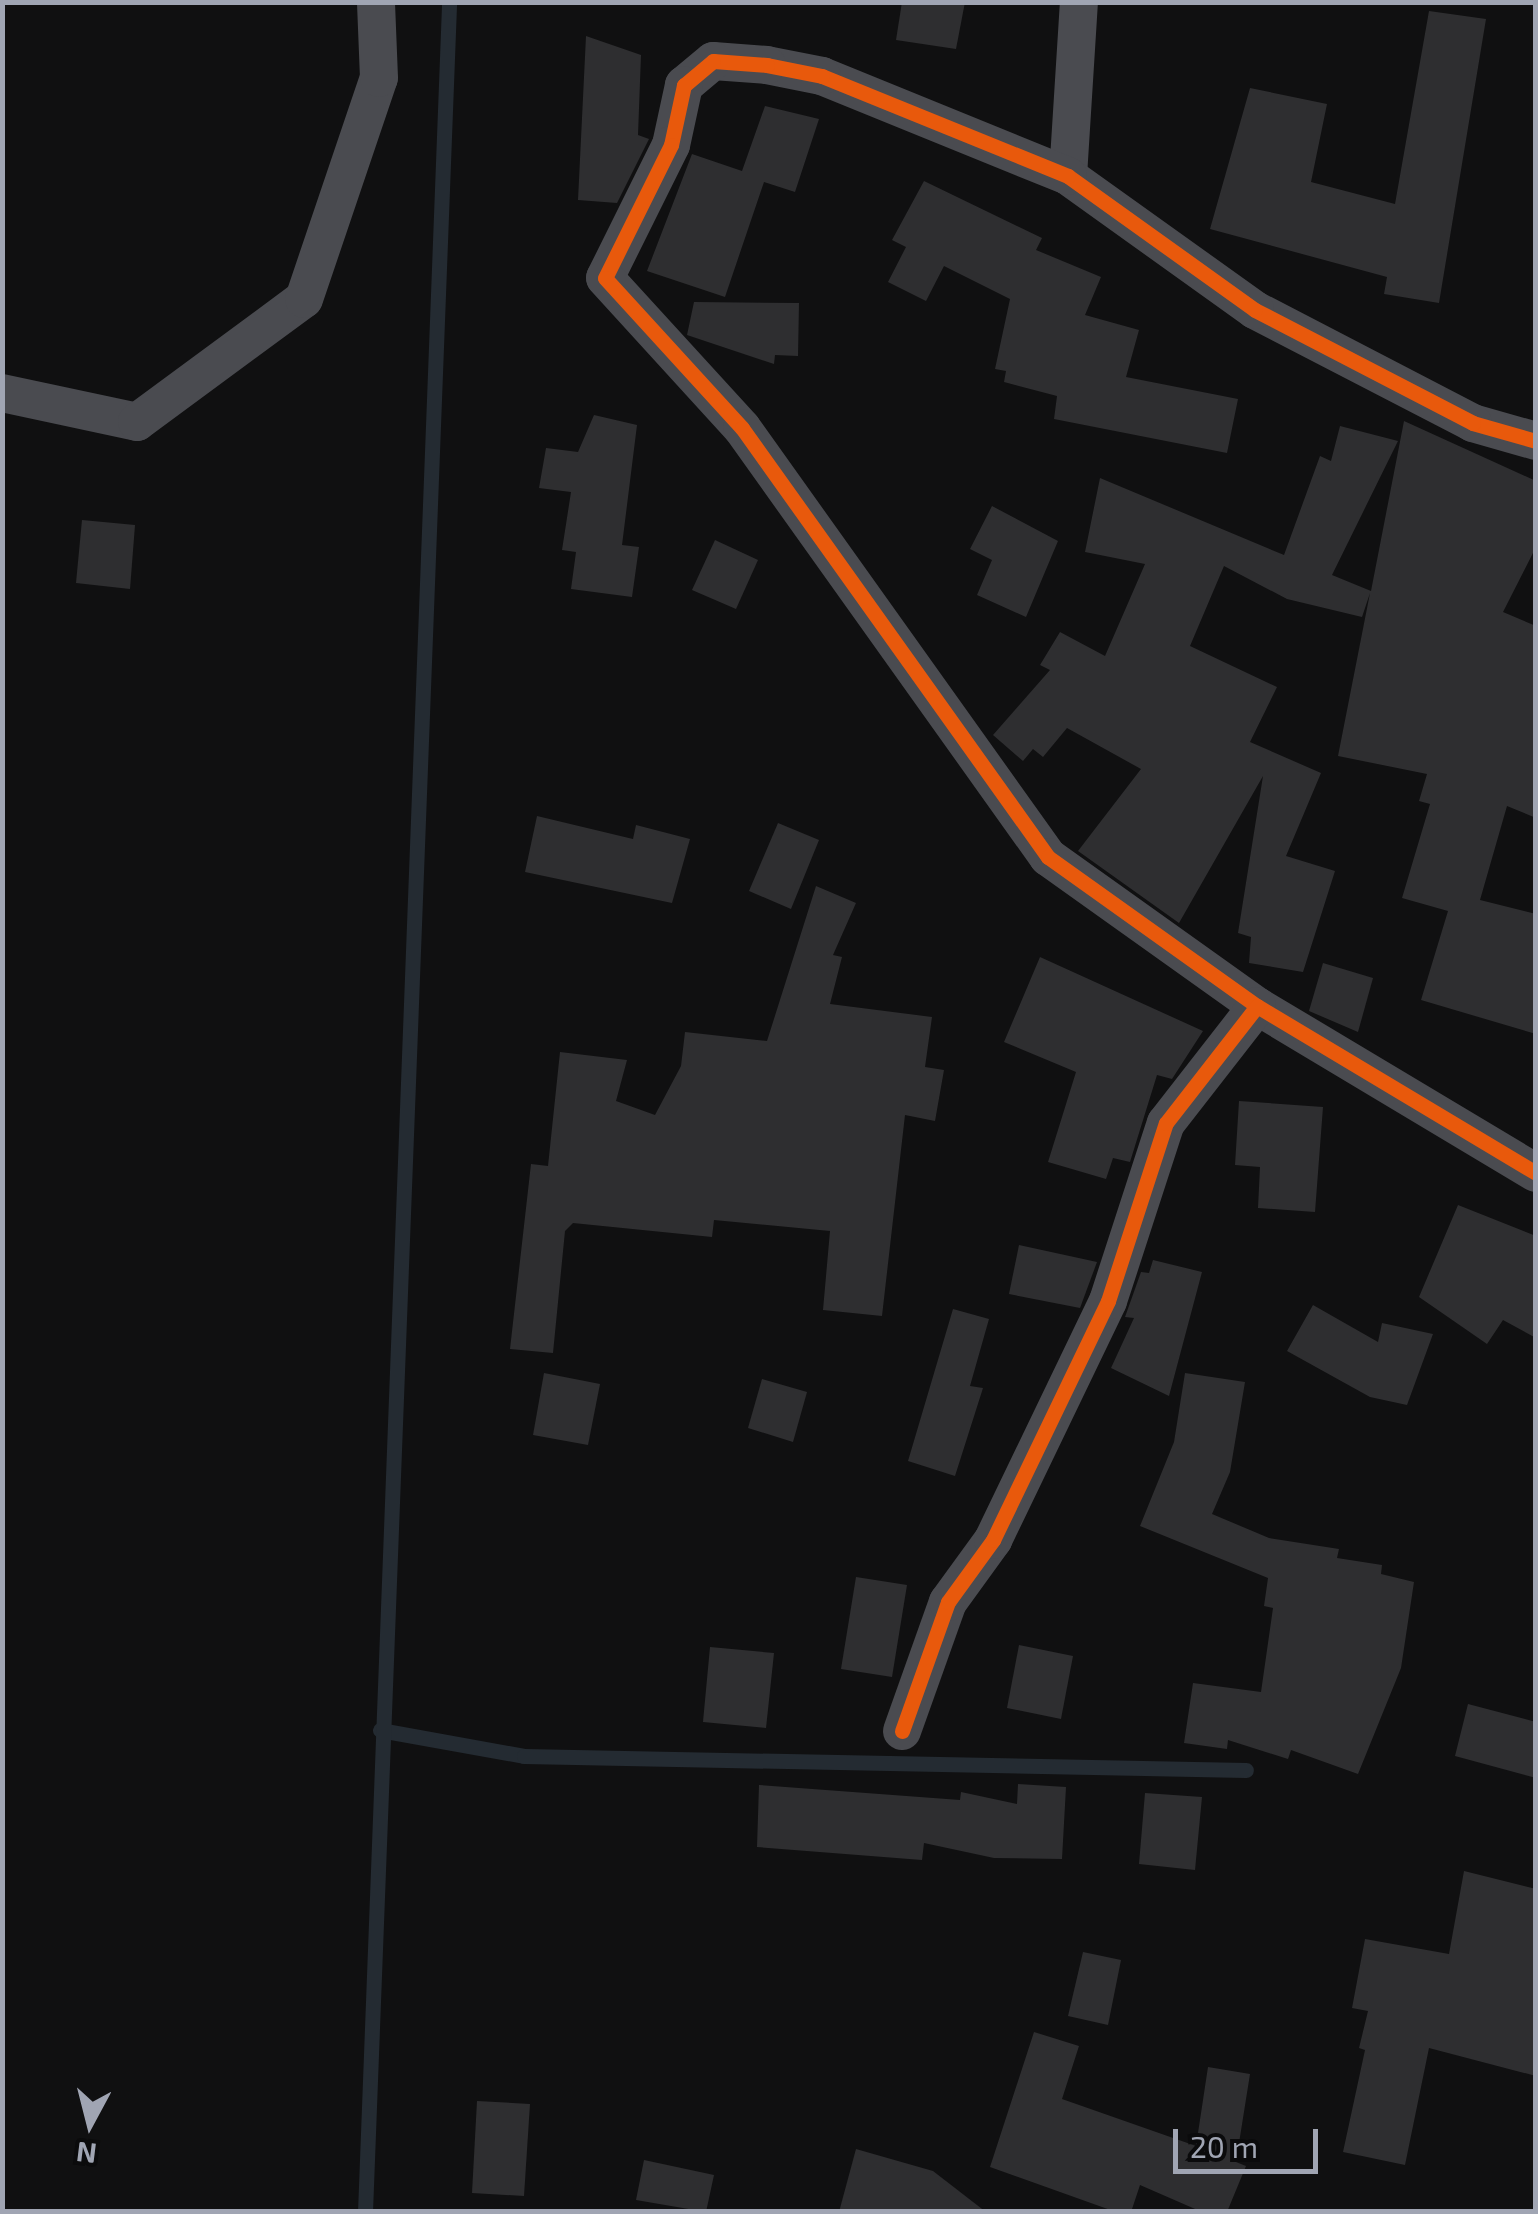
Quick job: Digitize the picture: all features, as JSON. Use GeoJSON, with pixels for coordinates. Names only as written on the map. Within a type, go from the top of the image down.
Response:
{"type":"FeatureCollection","features":[{"type":"Feature","properties":{"kind":"street"},"geometry":{"type":"LineString","coordinates":[[2,393],[138,422],[304,299],[379,78],[376,2]]}},
{"type":"Feature","properties":{"kind":"street"},"geometry":{"type":"LineString","coordinates":[[1068,176],[1079,2]]}},
{"type":"Feature","properties":{"kind":"street"},"geometry":{"type":"LineString","coordinates":[[1536,441],[1473,422],[1255,310],[1068,176],[822,76],[713,60],[684,86],[671,145],[606,278],[742,428],[1048,857],[1257,1006],[1518,1144],[1536,1173]]}},
{"type":"Feature","properties":{"kind":"street"},"geometry":{"type":"LineString","coordinates":[[902,1732],[948,1602],[993,1540],[1108,1301],[1166,1123],[1257,1006]]}},
{"type":"Feature","properties":{"kind":"building"},"geometry":{"type":"Polygon","coordinates":[[[902,2],[965,2],[956,49],[896,40],[902,2]]]}},
{"type":"Feature","properties":{"kind":"building"},"geometry":{"type":"Polygon","coordinates":[[[1429,11],[1486,19],[1439,303],[1384,294],[1387,277],[1210,229],[1250,88],[1327,104],[1311,182],[1395,204],[1429,11]]]}},
{"type":"Feature","properties":{"kind":"building"},"geometry":{"type":"Polygon","coordinates":[[[586,36],[641,55],[638,135],[649,139],[617,203],[578,200],[586,36]]]}},
{"type":"Feature","properties":{"kind":"building"},"geometry":{"type":"Polygon","coordinates":[[[765,106],[819,119],[795,192],[764,182],[725,297],[647,271],[692,154],[742,171],[765,106]]]}},
{"type":"Feature","properties":{"kind":"building"},"geometry":{"type":"Polygon","coordinates":[[[924,181],[1042,238],[1036,250],[1101,277],[1085,315],[1139,330],[1126,377],[1238,399],[1227,453],[1054,419],[1057,396],[1004,382],[1006,371],[995,369],[1010,299],[944,266],[926,301],[888,282],[906,247],[892,240],[924,181]]]}},
{"type":"Feature","properties":{"kind":"building"},"geometry":{"type":"Polygon","coordinates":[[[694,302],[799,303],[798,356],[775,355],[774,364],[687,335],[694,302]]]}},
{"type":"Feature","properties":{"kind":"building"},"geometry":{"type":"Polygon","coordinates":[[[594,415],[637,425],[622,545],[639,547],[632,597],[571,589],[576,552],[562,550],[571,492],[539,488],[546,448],[578,452],[594,415]]]}},
{"type":"Feature","properties":{"kind":"building"},"geometry":{"type":"Polygon","coordinates":[[[1404,421],[1536,481],[1536,547],[1503,612],[1536,626],[1536,818],[1507,806],[1480,900],[1536,914],[1536,1034],[1421,1000],[1448,911],[1402,898],[1430,804],[1419,801],[1427,774],[1338,756],[1370,593],[1362,617],[1287,599],[1224,566],[1190,646],[1277,687],[1250,742],[1321,773],[1286,856],[1335,871],[1303,972],[1249,963],[1251,937],[1238,933],[1263,776],[1179,923],[1078,851],[1141,769],[1067,728],[1043,757],[1033,749],[1023,761],[993,735],[1050,670],[1040,665],[1060,632],[1105,656],[1145,564],[1085,552],[1100,478],[1284,555],[1320,456],[1331,461],[1340,426],[1398,441],[1332,575],[1371,591],[1404,421]]]}},
{"type":"Feature","properties":{"kind":"building"},"geometry":{"type":"Polygon","coordinates":[[[992,506],[1058,541],[1026,617],[977,595],[992,560],[970,549],[992,506]]]}},
{"type":"Feature","properties":{"kind":"building"},"geometry":{"type":"Polygon","coordinates":[[[82,520],[135,525],[130,589],[76,583],[82,520]]]}},
{"type":"Feature","properties":{"kind":"building"},"geometry":{"type":"Polygon","coordinates":[[[715,540],[758,560],[736,609],[692,590],[715,540]]]}},
{"type":"Feature","properties":{"kind":"building"},"geometry":{"type":"Polygon","coordinates":[[[537,816],[633,839],[636,825],[690,839],[672,903],[525,872],[537,816]]]}},
{"type":"Feature","properties":{"kind":"building"},"geometry":{"type":"Polygon","coordinates":[[[778,823],[819,840],[791,909],[749,891],[778,823]]]}},
{"type":"Feature","properties":{"kind":"building"},"geometry":{"type":"Polygon","coordinates":[[[816,886],[856,903],[833,955],[842,957],[830,1004],[932,1017],[925,1067],[944,1070],[935,1121],[905,1115],[882,1316],[823,1310],[830,1231],[714,1220],[712,1237],[573,1223],[565,1231],[553,1353],[510,1349],[531,1164],[548,1166],[560,1052],[627,1060],[616,1101],[655,1115],[681,1066],[685,1032],[767,1041],[816,886]]]}},
{"type":"Feature","properties":{"kind":"building"},"geometry":{"type":"Polygon","coordinates":[[[1040,957],[1203,1031],[1172,1079],[1157,1075],[1130,1162],[1113,1158],[1106,1179],[1048,1162],[1076,1072],[1004,1042],[1040,957]]]}},
{"type":"Feature","properties":{"kind":"building"},"geometry":{"type":"Polygon","coordinates":[[[1323,963],[1373,978],[1358,1032],[1309,1011],[1323,963]]]}},
{"type":"Feature","properties":{"kind":"building"},"geometry":{"type":"Polygon","coordinates":[[[1239,1101],[1323,1107],[1315,1212],[1258,1208],[1260,1167],[1235,1165],[1239,1101]]]}},
{"type":"Feature","properties":{"kind":"building"},"geometry":{"type":"Polygon","coordinates":[[[1458,1205],[1536,1236],[1536,1338],[1503,1320],[1487,1344],[1419,1297],[1458,1205]]]}},
{"type":"Feature","properties":{"kind":"building"},"geometry":{"type":"Polygon","coordinates":[[[1019,1245],[1097,1262],[1080,1308],[1009,1294],[1019,1245]]]}},
{"type":"Feature","properties":{"kind":"building"},"geometry":{"type":"Polygon","coordinates":[[[1153,1260],[1202,1272],[1169,1396],[1111,1368],[1134,1318],[1125,1317],[1141,1272],[1149,1273],[1153,1260]]]}},
{"type":"Feature","properties":{"kind":"building"},"geometry":{"type":"Polygon","coordinates":[[[1313,1305],[1378,1342],[1382,1323],[1433,1334],[1407,1405],[1370,1397],[1287,1351],[1313,1305]]]}},
{"type":"Feature","properties":{"kind":"building"},"geometry":{"type":"Polygon","coordinates":[[[953,1309],[989,1319],[970,1386],[983,1388],[955,1476],[908,1461],[953,1309]]]}},
{"type":"Feature","properties":{"kind":"building"},"geometry":{"type":"Polygon","coordinates":[[[544,1373],[600,1384],[588,1445],[533,1435],[544,1373]]]}},
{"type":"Feature","properties":{"kind":"building"},"geometry":{"type":"Polygon","coordinates":[[[1185,1373],[1245,1382],[1230,1472],[1212,1514],[1269,1538],[1339,1549],[1337,1558],[1382,1565],[1381,1574],[1414,1582],[1401,1668],[1358,1774],[1291,1750],[1288,1759],[1228,1740],[1227,1749],[1184,1743],[1193,1683],[1261,1692],[1273,1608],[1264,1606],[1268,1578],[1140,1526],[1174,1442],[1185,1373]]]}},
{"type":"Feature","properties":{"kind":"building"},"geometry":{"type":"Polygon","coordinates":[[[762,1379],[807,1392],[793,1442],[748,1428],[762,1379]]]}},
{"type":"Feature","properties":{"kind":"building"},"geometry":{"type":"Polygon","coordinates":[[[856,1577],[907,1585],[892,1677],[841,1669],[856,1577]]]}},
{"type":"Feature","properties":{"kind":"building"},"geometry":{"type":"Polygon","coordinates":[[[1019,1645],[1073,1656],[1061,1719],[1007,1708],[1019,1645]]]}},
{"type":"Feature","properties":{"kind":"building"},"geometry":{"type":"Polygon","coordinates":[[[710,1647],[774,1653],[766,1728],[703,1722],[710,1647]]]}},
{"type":"Feature","properties":{"kind":"building"},"geometry":{"type":"Polygon","coordinates":[[[1468,1704],[1536,1722],[1536,1778],[1455,1756],[1468,1704]]]}},
{"type":"Feature","properties":{"kind":"building"},"geometry":{"type":"Polygon","coordinates":[[[1018,1784],[1066,1787],[1062,1859],[994,1858],[924,1843],[922,1860],[757,1847],[759,1785],[960,1800],[961,1792],[1017,1804],[1018,1784]]]}},
{"type":"Feature","properties":{"kind":"building"},"geometry":{"type":"Polygon","coordinates":[[[1145,1793],[1202,1797],[1195,1870],[1139,1864],[1145,1793]]]}},
{"type":"Feature","properties":{"kind":"building"},"geometry":{"type":"Polygon","coordinates":[[[1464,1871],[1536,1889],[1536,2076],[1429,2048],[1405,2165],[1343,2152],[1365,2050],[1359,2048],[1368,2011],[1352,2008],[1365,1939],[1449,1954],[1464,1871]]]}},
{"type":"Feature","properties":{"kind":"building"},"geometry":{"type":"Polygon","coordinates":[[[1083,1952],[1121,1960],[1108,2025],[1068,2016],[1083,1952]]]}},
{"type":"Feature","properties":{"kind":"building"},"geometry":{"type":"Polygon","coordinates":[[[1034,2032],[1079,2046],[1062,2099],[1196,2146],[1208,2067],[1250,2074],[1236,2162],[1246,2166],[1227,2212],[1202,2212],[1140,2185],[1131,2212],[1116,2212],[990,2167],[1034,2032]]]}},
{"type":"Feature","properties":{"kind":"building"},"geometry":{"type":"Polygon","coordinates":[[[477,2101],[530,2104],[524,2196],[472,2193],[477,2101]]]}},
{"type":"Feature","properties":{"kind":"building"},"geometry":{"type":"Polygon","coordinates":[[[856,2149],[933,2171],[986,2212],[839,2212],[856,2149]]]}},
{"type":"Feature","properties":{"kind":"building"},"geometry":{"type":"Polygon","coordinates":[[[644,2160],[714,2175],[706,2212],[636,2200],[644,2160]]]}},
{"type":"Feature","properties":{"kind":"waterway"},"geometry":{"type":"LineString","coordinates":[[365,2212],[449,2]]}},
{"type":"Feature","properties":{"kind":"waterway"},"geometry":{"type":"LineString","coordinates":[[380,1730],[524,1756],[1246,1770]]}},
{"type":"Feature","properties":{"kind":"cycle path"},"geometry":{"type":"LineString","coordinates":[[1536,441],[1473,423],[1255,310],[1068,176],[822,76],[767,65],[713,61],[684,85],[671,145],[605,278],[742,428],[1048,857],[1257,1006],[1536,1173]]}},
{"type":"Feature","properties":{"kind":"cycle path"},"geometry":{"type":"LineString","coordinates":[[902,1731],[948,1602],[993,1540],[1108,1301],[1166,1123],[1257,1006]]}}]}
